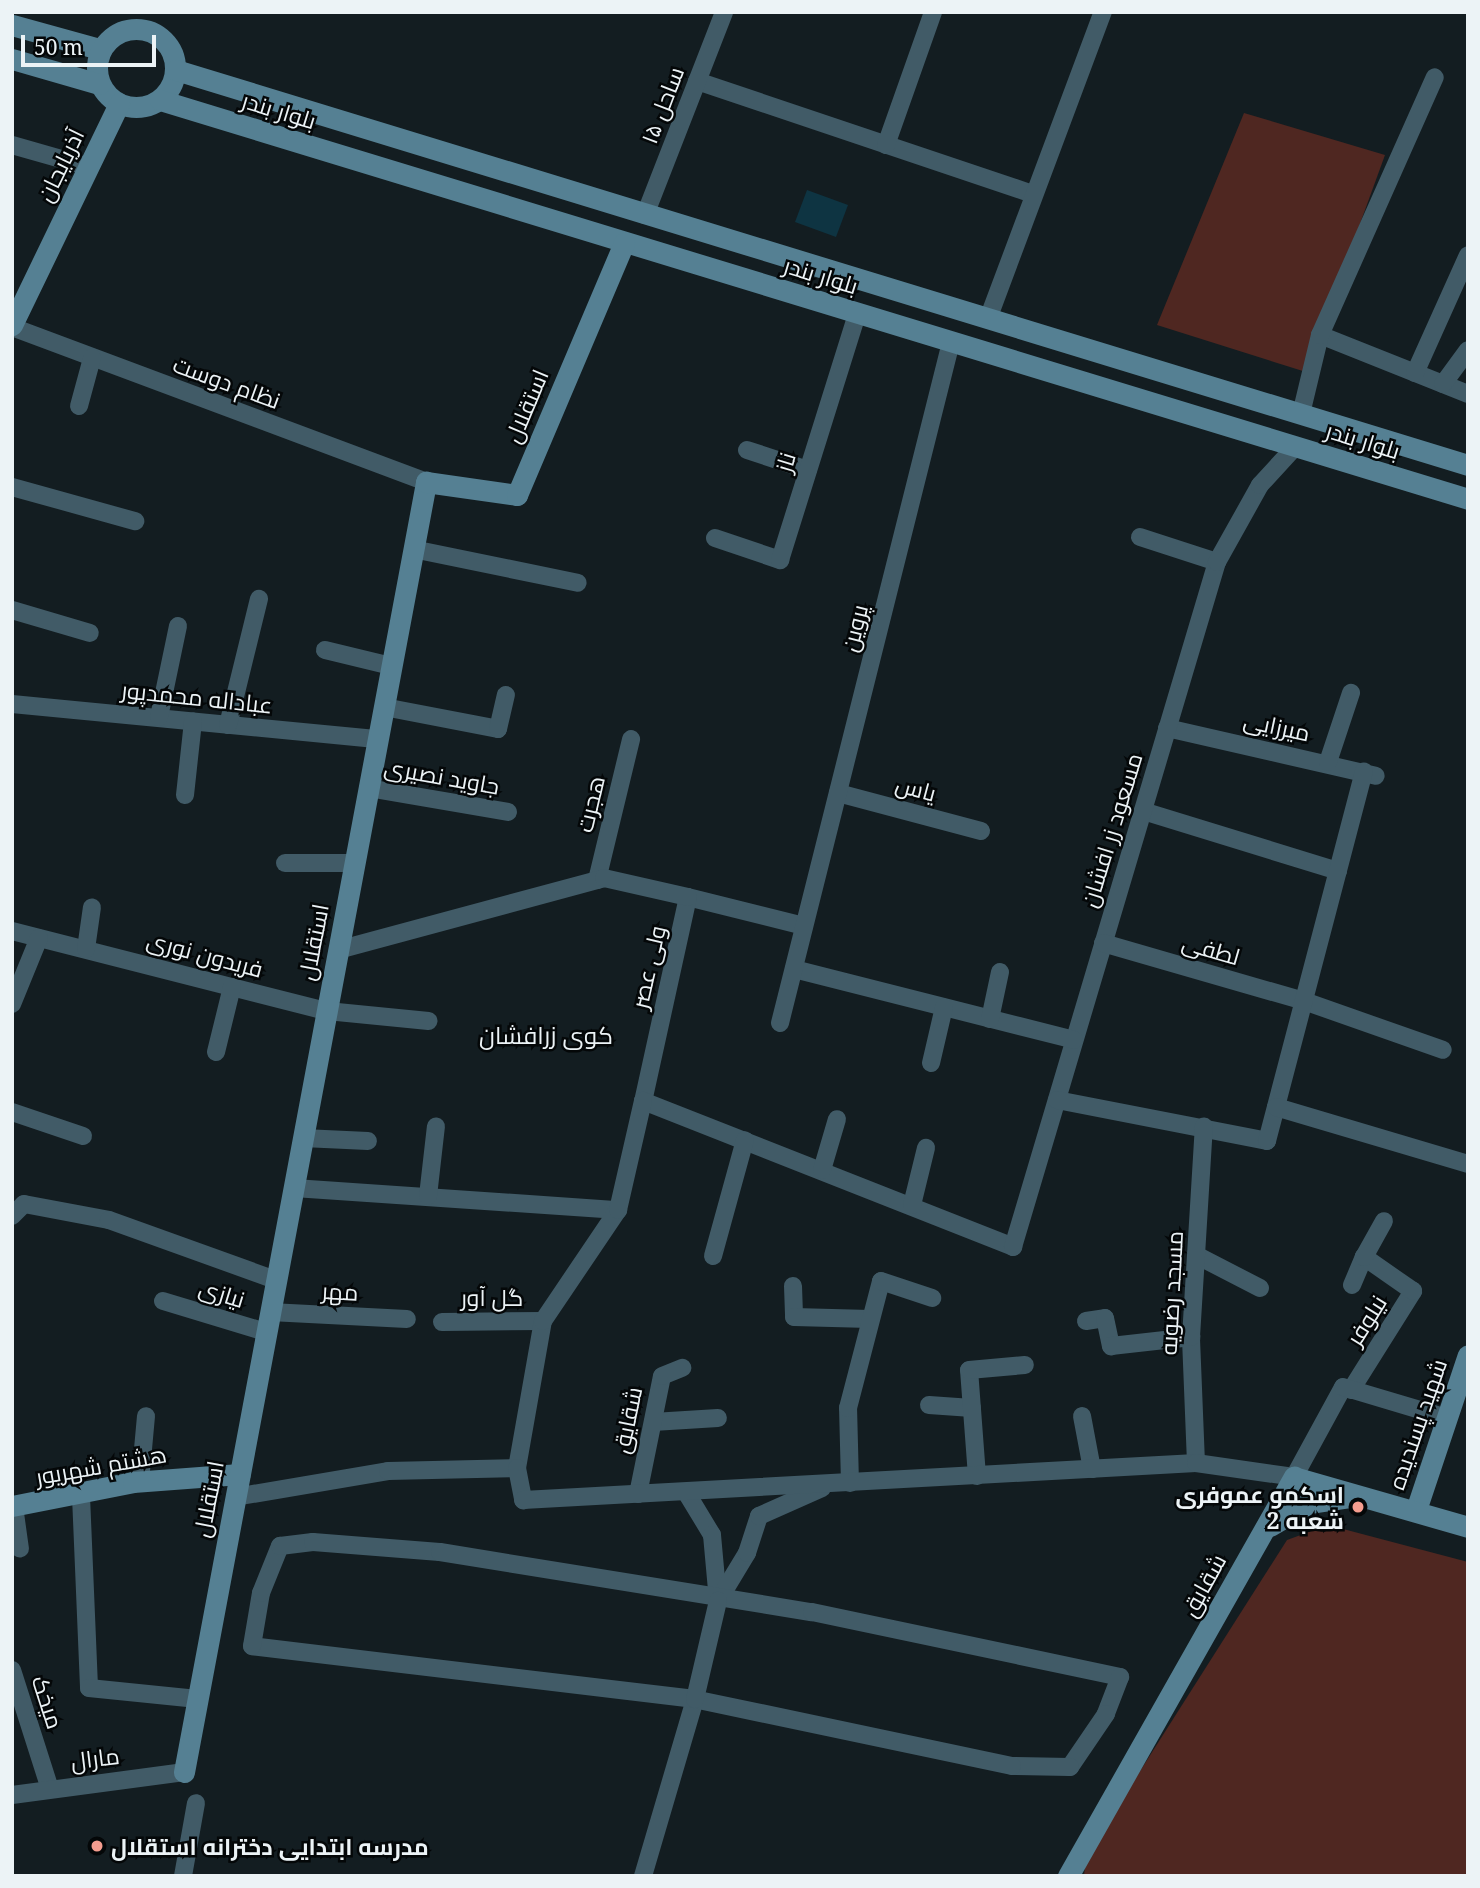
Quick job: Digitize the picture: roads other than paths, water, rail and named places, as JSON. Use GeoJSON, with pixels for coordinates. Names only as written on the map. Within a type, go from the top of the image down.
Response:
{"type":"FeatureCollection","features":[{"type":"Feature","properties":{"kind":"main road"},"geometry":{"type":"LineString","coordinates":[[12,25],[100,49]]}},
{"type":"Feature","properties":{"kind":"main road"},"geometry":{"type":"LineString","coordinates":[[12,60],[99,84],[119,104],[147,106],[160,100],[176,69],[169,47],[150,31],[122,30],[100,49],[99,84]]}},
{"type":"Feature","properties":{"kind":"main road","name":"بلوار بندر"},"geometry":{"type":"LineString","coordinates":[[176,69],[645,215],[1468,465]]}},
{"type":"Feature","properties":{"kind":"main road","name":"بلوار بندر"},"geometry":{"type":"LineString","coordinates":[[160,100],[1468,499]]}},
{"type":"Feature","properties":{"kind":"main road","name":"آذربایجان"},"geometry":{"type":"LineString","coordinates":[[12,326],[119,104]]}},
{"type":"Feature","properties":{"kind":"main road","name":"استقلال"},"geometry":{"type":"LineString","coordinates":[[184,1772],[426,481],[517,495],[624,243]]}},
{"type":"Feature","properties":{"kind":"main road","name":"شهید پسندیده"},"geometry":{"type":"LineString","coordinates":[[1416,1510],[1468,1355]]}},
{"type":"Feature","properties":{"kind":"main road","name":"هشتم شهریور"},"geometry":{"type":"LineString","coordinates":[[13,1506],[81,1496],[141,1482],[240,1474]]}},
{"type":"Feature","properties":{"kind":"main road"},"geometry":{"type":"LineString","coordinates":[[1294,1477],[1468,1527]]}},
{"type":"Feature","properties":{"kind":"main road","name":"شقایق"},"geometry":{"type":"LineString","coordinates":[[1075,1870],[1294,1477]]}},
{"type":"Feature","properties":{"kind":"main road"},"geometry":{"type":"LineString","coordinates":[[1263,1532],[1309,1503],[1361,1496]]}},
{"type":"Feature","properties":{"kind":"street","name":"ساحل ۱۵"},"geometry":{"type":"LineString","coordinates":[[645,215],[724,12]]}},
{"type":"Feature","properties":{"kind":"street"},"geometry":{"type":"LineString","coordinates":[[886,145],[933,12]]}},
{"type":"Feature","properties":{"kind":"street"},"geometry":{"type":"LineString","coordinates":[[988,319],[1032,194],[1103,12]]}},
{"type":"Feature","properties":{"kind":"street"},"geometry":{"type":"LineString","coordinates":[[1301,414],[1320,335],[1435,77]]}},
{"type":"Feature","properties":{"kind":"street"},"geometry":{"type":"LineString","coordinates":[[697,81],[1032,194]]}},
{"type":"Feature","properties":{"kind":"street"},"geometry":{"type":"LineString","coordinates":[[12,145],[89,167]]}},
{"type":"Feature","properties":{"kind":"street"},"geometry":{"type":"LineString","coordinates":[[1415,373],[1468,255]]}},
{"type":"Feature","properties":{"kind":"street","name":"ناز"},"geometry":{"type":"LineString","coordinates":[[715,538],[780,560],[857,314]]}},
{"type":"Feature","properties":{"kind":"street","name":"نظام دوست"},"geometry":{"type":"LineString","coordinates":[[12,326],[426,481]]}},
{"type":"Feature","properties":{"kind":"street"},"geometry":{"type":"LineString","coordinates":[[1320,335],[1468,394]]}},
{"type":"Feature","properties":{"kind":"street","name":"پروین"},"geometry":{"type":"LineString","coordinates":[[804,926],[951,342]]}},
{"type":"Feature","properties":{"kind":"street"},"geometry":{"type":"LineString","coordinates":[[1443,384],[1468,350]]}},
{"type":"Feature","properties":{"kind":"street"},"geometry":{"type":"LineString","coordinates":[[79,406],[92,358]]}},
{"type":"Feature","properties":{"kind":"street","name":"مسعود زر افشان"},"geometry":{"type":"LineString","coordinates":[[912,1205],[1013,1247],[1217,562],[1260,485],[1295,447]]}},
{"type":"Feature","properties":{"kind":"street"},"geometry":{"type":"LineString","coordinates":[[747,450],[808,470]]}},
{"type":"Feature","properties":{"kind":"street"},"geometry":{"type":"LineString","coordinates":[[12,487],[135,521]]}},
{"type":"Feature","properties":{"kind":"street"},"geometry":{"type":"LineString","coordinates":[[1140,537],[1217,562]]}},
{"type":"Feature","properties":{"kind":"street"},"geometry":{"type":"LineString","coordinates":[[413,549],[578,583]]}},
{"type":"Feature","properties":{"kind":"street"},"geometry":{"type":"LineString","coordinates":[[228,725],[259,599]]}},
{"type":"Feature","properties":{"kind":"street"},"geometry":{"type":"LineString","coordinates":[[12,610],[90,633]]}},
{"type":"Feature","properties":{"kind":"street"},"geometry":{"type":"LineString","coordinates":[[159,717],[178,626]]}},
{"type":"Feature","properties":{"kind":"street"},"geometry":{"type":"LineString","coordinates":[[325,650],[391,666]]}},
{"type":"Feature","properties":{"kind":"street"},"geometry":{"type":"LineString","coordinates":[[1328,762],[1351,693]]}},
{"type":"Feature","properties":{"kind":"street"},"geometry":{"type":"LineString","coordinates":[[384,707],[498,729],[506,695]]}},
{"type":"Feature","properties":{"kind":"street","name":"عباداله محمدپور"},"geometry":{"type":"LineString","coordinates":[[12,704],[377,739]]}},
{"type":"Feature","properties":{"kind":"street"},"geometry":{"type":"LineString","coordinates":[[186,795],[193,721]]}},
{"type":"Feature","properties":{"kind":"street","name":"میرزایی"},"geometry":{"type":"LineString","coordinates":[[1167,728],[1328,762],[1370,774],[1338,871]]}},
{"type":"Feature","properties":{"kind":"street","name":"هجرت"},"geometry":{"type":"LineString","coordinates":[[597,880],[631,739]]}},
{"type":"Feature","properties":{"kind":"street","name":"جاوید نصیری"},"geometry":{"type":"LineString","coordinates":[[368,788],[508,812]]}},
{"type":"Feature","properties":{"kind":"street","name":"یاس"},"geometry":{"type":"LineString","coordinates":[[838,793],[981,831]]}},
{"type":"Feature","properties":{"kind":"street"},"geometry":{"type":"LineString","coordinates":[[1057,1100],[1204,1126],[1268,1141],[1338,871],[1143,811]]}},
{"type":"Feature","properties":{"kind":"street"},"geometry":{"type":"LineString","coordinates":[[285,863],[354,863]]}},
{"type":"Feature","properties":{"kind":"street"},"geometry":{"type":"LineString","coordinates":[[338,950],[597,880],[688,897],[804,926],[780,1023]]}},
{"type":"Feature","properties":{"kind":"street","name":"ولی عصر"},"geometry":{"type":"LineString","coordinates":[[618,1210],[688,897]]}},
{"type":"Feature","properties":{"kind":"street"},"geometry":{"type":"LineString","coordinates":[[86,949],[92,907]]}},
{"type":"Feature","properties":{"kind":"street","name":"فریدون نوری"},"geometry":{"type":"LineString","coordinates":[[12,931],[327,1012],[429,1021]]}},
{"type":"Feature","properties":{"kind":"street"},"geometry":{"type":"LineString","coordinates":[[12,1004],[39,938]]}},
{"type":"Feature","properties":{"kind":"street","name":"لطفی"},"geometry":{"type":"LineString","coordinates":[[1103,943],[1304,1001],[1443,1050]]}},
{"type":"Feature","properties":{"kind":"street"},"geometry":{"type":"LineString","coordinates":[[794,969],[1074,1040]]}},
{"type":"Feature","properties":{"kind":"street"},"geometry":{"type":"LineString","coordinates":[[990,1019],[1000,972]]}},
{"type":"Feature","properties":{"kind":"street"},"geometry":{"type":"LineString","coordinates":[[216,1052],[232,987]]}},
{"type":"Feature","properties":{"kind":"street"},"geometry":{"type":"LineString","coordinates":[[931,1063],[944,1007]]}},
{"type":"Feature","properties":{"kind":"street"},"geometry":{"type":"LineString","coordinates":[[643,1101],[912,1205],[926,1148]]}},
{"type":"Feature","properties":{"kind":"street"},"geometry":{"type":"LineString","coordinates":[[1276,1107],[1468,1164]]}},
{"type":"Feature","properties":{"kind":"street"},"geometry":{"type":"LineString","coordinates":[[12,1112],[83,1136]]}},
{"type":"Feature","properties":{"kind":"street"},"geometry":{"type":"LineString","coordinates":[[822,1170],[838,1119]]}},
{"type":"Feature","properties":{"kind":"street"},"geometry":{"type":"LineString","coordinates":[[428,1196],[436,1126]]}},
{"type":"Feature","properties":{"kind":"street","name":"مسجد رضویه"},"geometry":{"type":"LineString","coordinates":[[1196,1463],[1191,1337],[1204,1126]]}},
{"type":"Feature","properties":{"kind":"street"},"geometry":{"type":"LineString","coordinates":[[303,1138],[369,1142]]}},
{"type":"Feature","properties":{"kind":"street"},"geometry":{"type":"LineString","coordinates":[[713,1256],[745,1140]]}},
{"type":"Feature","properties":{"kind":"street"},"geometry":{"type":"LineString","coordinates":[[293,1188],[618,1210]]}},
{"type":"Feature","properties":{"kind":"street"},"geometry":{"type":"LineString","coordinates":[[12,1216],[24,1204],[109,1220],[276,1280]]}},
{"type":"Feature","properties":{"kind":"street"},"geometry":{"type":"LineString","coordinates":[[618,1210],[542,1321],[517,1468],[523,1500],[1196,1463],[1294,1477],[1343,1387],[1447,1418]]}},
{"type":"Feature","properties":{"kind":"street","name":"نیلوفر"},"geometry":{"type":"LineString","coordinates":[[1352,1390],[1413,1291],[1364,1258],[1384,1221]]}},
{"type":"Feature","properties":{"kind":"street"},"geometry":{"type":"LineString","coordinates":[[1196,1255],[1260,1288]]}},
{"type":"Feature","properties":{"kind":"street"},"geometry":{"type":"LineString","coordinates":[[1352,1285],[1364,1258]]}},
{"type":"Feature","properties":{"kind":"street"},"geometry":{"type":"LineString","coordinates":[[842,1483],[849,1408],[881,1281],[932,1298]]}},
{"type":"Feature","properties":{"kind":"street"},"geometry":{"type":"LineString","coordinates":[[793,1286],[794,1317],[870,1320]]}},
{"type":"Feature","properties":{"kind":"street","name":"نیازی"},"geometry":{"type":"LineString","coordinates":[[163,1301],[268,1322]]}},
{"type":"Feature","properties":{"kind":"street"},"geometry":{"type":"LineString","coordinates":[[1086,1321],[1105,1318],[1111,1346],[1191,1337]]}},
{"type":"Feature","properties":{"kind":"street","name":"مهر"},"geometry":{"type":"LineString","coordinates":[[268,1322],[407,1319]]}},
{"type":"Feature","properties":{"kind":"street","name":"گل آور"},"geometry":{"type":"LineString","coordinates":[[442,1322],[542,1321]]}},
{"type":"Feature","properties":{"kind":"street"},"geometry":{"type":"LineString","coordinates":[[977,1476],[969,1370],[1025,1365]]}},
{"type":"Feature","properties":{"kind":"street","name":"شقایق"},"geometry":{"type":"LineString","coordinates":[[638,1494],[662,1376],[682,1368]]}},
{"type":"Feature","properties":{"kind":"street"},"geometry":{"type":"LineString","coordinates":[[929,1405],[972,1408]]}},
{"type":"Feature","properties":{"kind":"street"},"geometry":{"type":"LineString","coordinates":[[141,1482],[146,1416]]}},
{"type":"Feature","properties":{"kind":"street"},"geometry":{"type":"LineString","coordinates":[[1082,1416],[1091,1469]]}},
{"type":"Feature","properties":{"kind":"street"},"geometry":{"type":"LineString","coordinates":[[653,1422],[718,1418]]}},
{"type":"Feature","properties":{"kind":"street"},"geometry":{"type":"LineString","coordinates":[[236,1497],[388,1471],[517,1468]]}},
{"type":"Feature","properties":{"kind":"street"},"geometry":{"type":"LineString","coordinates":[[643,1876],[695,1699],[718,1601],[747,1553],[759,1516],[842,1483]]}},
{"type":"Feature","properties":{"kind":"street"},"geometry":{"type":"LineString","coordinates":[[686,1492],[712,1535],[718,1601]]}},
{"type":"Feature","properties":{"kind":"street"},"geometry":{"type":"LineString","coordinates":[[81,1496],[89,1688],[197,1699]]}},
{"type":"Feature","properties":{"kind":"street"},"geometry":{"type":"LineString","coordinates":[[13,1506],[20,1549]]}},
{"type":"Feature","properties":{"kind":"street"},"geometry":{"type":"LineString","coordinates":[[313,1542],[564,1568],[718,1601],[812,1612],[1120,1677],[1106,1714],[1070,1767],[1044,1770],[695,1699],[251,1646],[261,1593],[279,1546],[313,1542]]}},
{"type":"Feature","properties":{"kind":"street","name":"میخک"},"geometry":{"type":"LineString","coordinates":[[12,1670],[50,1789]]}},
{"type":"Feature","properties":{"kind":"street","name":"مارال"},"geometry":{"type":"LineString","coordinates":[[12,1795],[184,1772]]}},
{"type":"Feature","properties":{"kind":"street"},"geometry":{"type":"LineString","coordinates":[[183,1876],[196,1803]]}},
{"type":"Feature","properties":{"kind":"place","name":"اسکمو عموفری شعبه 2"},"geometry":{"type":"Point","coordinates":[1358,1507]}},
{"type":"Feature","properties":{"kind":"place","name":"مدرسه ابتدایی دخترانه استقلال"},"geometry":{"type":"Point","coordinates":[97,1846]}},
{"type":"Feature","properties":{"kind":"district","name":"کوی زرافشان"},"geometry":{"type":"Point","coordinates":[546,1035]}}]}
